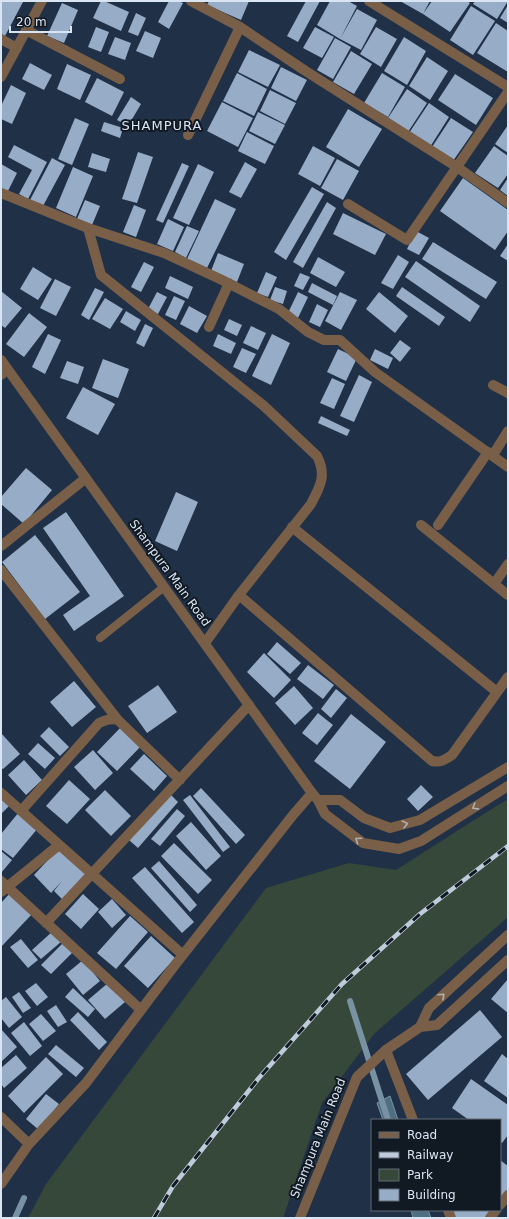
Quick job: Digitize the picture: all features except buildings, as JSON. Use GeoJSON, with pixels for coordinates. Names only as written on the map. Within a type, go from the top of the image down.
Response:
{"type":"FeatureCollection","features":[{"type":"Feature","properties":{"kind":"street"},"geometry":{"type":"LineString","coordinates":[[1,76],[42,1]]}},
{"type":"Feature","properties":{"kind":"street"},"geometry":{"type":"LineString","coordinates":[[191,1],[240,27],[304,70],[457,167],[508,203]]}},
{"type":"Feature","properties":{"kind":"street"},"geometry":{"type":"LineString","coordinates":[[369,1],[508,87]]}},
{"type":"Feature","properties":{"kind":"street"},"geometry":{"type":"LineString","coordinates":[[188,135],[240,27]]}},
{"type":"Feature","properties":{"kind":"street"},"geometry":{"type":"LineString","coordinates":[[26,30],[120,79]]}},
{"type":"Feature","properties":{"kind":"street"},"geometry":{"type":"LineString","coordinates":[[1,39],[17,48]]}},
{"type":"Feature","properties":{"kind":"street"},"geometry":{"type":"LineString","coordinates":[[348,204],[407,240],[508,92]]}},
{"type":"Feature","properties":{"kind":"street"},"geometry":{"type":"LineString","coordinates":[[1,193],[88,228],[164,253],[279,308],[308,332],[324,340],[340,340],[375,372],[508,467]]}},
{"type":"Feature","properties":{"kind":"street"},"geometry":{"type":"LineString","coordinates":[[88,228],[101,275],[264,406],[317,456],[322,464],[322,475],[318,490],[311,504],[239,595],[205,643]]}},
{"type":"Feature","properties":{"kind":"street"},"geometry":{"type":"LineString","coordinates":[[209,328],[229,283]]}},
{"type":"Feature","properties":{"kind":"street","name":"Shampura Main Road"},"geometry":{"type":"LineString","coordinates":[[3,368],[86,478],[315,797],[325,814],[363,843],[399,850],[421,841],[508,786]]}},
{"type":"Feature","properties":{"kind":"street"},"geometry":{"type":"LineString","coordinates":[[493,385],[508,394]]}},
{"type":"Feature","properties":{"kind":"street"},"geometry":{"type":"LineString","coordinates":[[438,525],[508,431]]}},
{"type":"Feature","properties":{"kind":"street"},"geometry":{"type":"LineString","coordinates":[[1,546],[86,478]]}},
{"type":"Feature","properties":{"kind":"street"},"geometry":{"type":"LineString","coordinates":[[421,525],[508,595]]}},
{"type":"Feature","properties":{"kind":"street"},"geometry":{"type":"LineString","coordinates":[[292,527],[497,692]]}},
{"type":"Feature","properties":{"kind":"street"},"geometry":{"type":"LineString","coordinates":[[494,584],[508,564]]}},
{"type":"Feature","properties":{"kind":"street"},"geometry":{"type":"LineString","coordinates":[[1,570],[118,720],[180,780]]}},
{"type":"Feature","properties":{"kind":"street"},"geometry":{"type":"LineString","coordinates":[[239,595],[432,760],[438,762],[452,755],[508,677]]}},
{"type":"Feature","properties":{"kind":"street"},"geometry":{"type":"LineString","coordinates":[[46,923],[249,705]]}},
{"type":"Feature","properties":{"kind":"street"},"geometry":{"type":"LineString","coordinates":[[21,811],[99,723],[113,718],[118,720]]}},
{"type":"Feature","properties":{"kind":"street"},"geometry":{"type":"LineString","coordinates":[[1,1184],[29,1144],[86,1083],[183,954],[293,815],[315,797],[340,800],[364,818],[390,828],[420,820],[508,768]]}},
{"type":"Feature","properties":{"kind":"street"},"geometry":{"type":"LineString","coordinates":[[1,793],[183,954]]}},
{"type":"Feature","properties":{"kind":"street"},"geometry":{"type":"LineString","coordinates":[[59,845],[3,886],[46,923],[141,1010]]}},
{"type":"Feature","properties":{"kind":"street"},"geometry":{"type":"LineString","coordinates":[[420,1027],[429,1008],[508,935]]}},
{"type":"Feature","properties":{"kind":"street","name":"Shampura Main Road"},"geometry":{"type":"LineString","coordinates":[[300,1218],[357,1077],[382,1053],[420,1027],[437,1025],[508,960]]}},
{"type":"Feature","properties":{"kind":"street"},"geometry":{"type":"LineString","coordinates":[[382,1053],[413,1119]]}},
{"type":"Feature","properties":{"kind":"street"},"geometry":{"type":"LineString","coordinates":[[1,1117],[29,1144]]}},
{"type":"Feature","properties":{"kind":"street"},"geometry":{"type":"LineString","coordinates":[[501,1204],[508,1195]]}},
{"type":"Feature","properties":{"kind":"lane"},"geometry":{"type":"LineString","coordinates":[[100,638],[164,587]]}},
{"type":"Feature","properties":{"kind":"green space"},"geometry":{"type":"Polygon","coordinates":[[[508,799],[508,917],[374,1034],[322,1103],[283,1218],[28,1218],[46,1184],[266,888],[349,863],[396,870],[508,799]]]}},
{"type":"Feature","properties":{"kind":"water"},"geometry":{"type":"Polygon","coordinates":[[[390,1096],[398,1119],[383,1119],[377,1103],[390,1096]]]}},
{"type":"Feature","properties":{"kind":"water"},"geometry":{"type":"Polygon","coordinates":[[[411,1211],[428,1211],[431,1218],[413,1218],[411,1211]]]}},
{"type":"Feature","properties":{"kind":"waterway"},"geometry":{"type":"LineString","coordinates":[[350,1001],[388,1119]]}},
{"type":"Feature","properties":{"kind":"waterway"},"geometry":{"type":"LineString","coordinates":[[15,1218],[24,1198]]}},
{"type":"Feature","properties":{"kind":"railway"},"geometry":{"type":"LineString","coordinates":[[154,1218],[173,1186],[258,1079],[342,984],[420,914],[508,846]]}},
{"type":"Feature","properties":{"kind":"district","name":"SHAMPURA"},"geometry":{"type":"Point","coordinates":[162,125]}}]}
